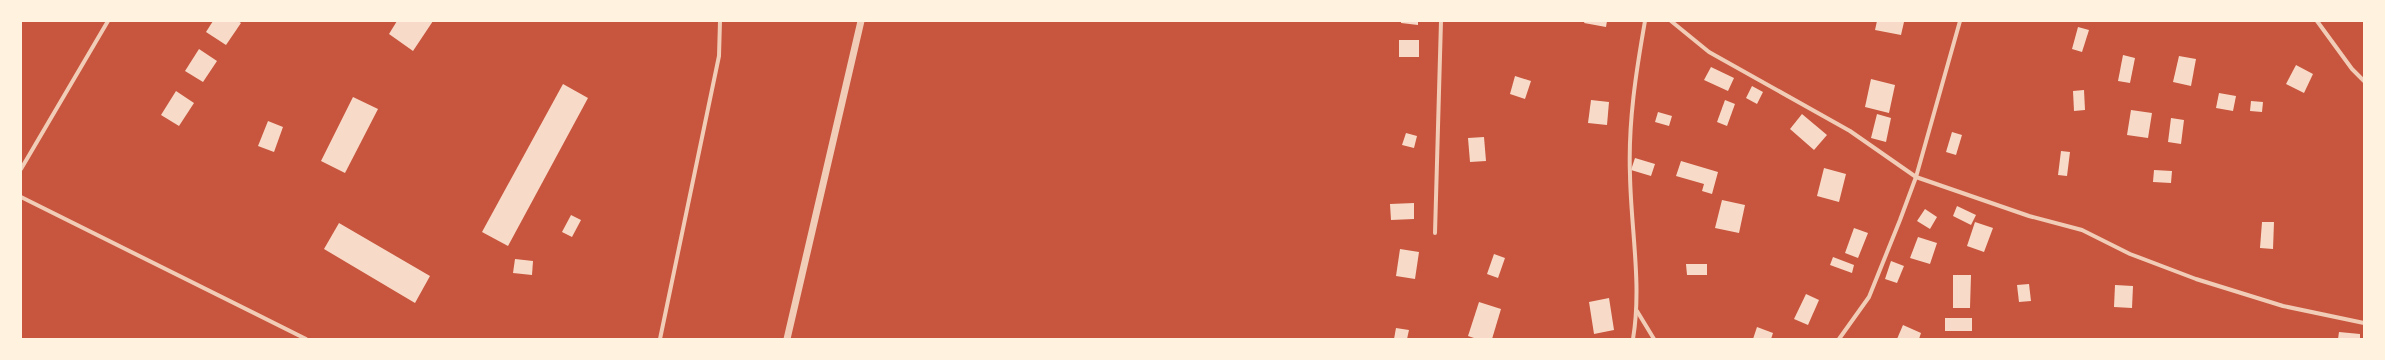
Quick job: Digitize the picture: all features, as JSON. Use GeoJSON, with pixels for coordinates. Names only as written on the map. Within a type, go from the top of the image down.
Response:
{"type":"FeatureCollection","features":[{"type":"Feature","properties":{"kind":"street"},"geometry":{"type":"LineString","coordinates":[[21,169],[108,21]]}},
{"type":"Feature","properties":{"kind":"street"},"geometry":{"type":"LineString","coordinates":[[660,339],[720,56],[720,21]]}},
{"type":"Feature","properties":{"kind":"street"},"geometry":{"type":"LineString","coordinates":[[787,339],[861,21]]}},
{"type":"Feature","properties":{"kind":"street"},"geometry":{"type":"LineString","coordinates":[[1435,233],[1441,21]]}},
{"type":"Feature","properties":{"kind":"street"},"geometry":{"type":"LineString","coordinates":[[1633,339],[1637,311],[1630,174],[1632,103],[1645,21]]}},
{"type":"Feature","properties":{"kind":"street"},"geometry":{"type":"LineString","coordinates":[[1671,21],[1709,52],[1850,131],[1916,177],[2029,216],[2082,230],[2130,254],[2196,279],[2282,306],[2364,323]]}},
{"type":"Feature","properties":{"kind":"street"},"geometry":{"type":"LineString","coordinates":[[1839,339],[1869,297],[1916,177],[1960,21]]}},
{"type":"Feature","properties":{"kind":"street"},"geometry":{"type":"LineString","coordinates":[[2317,21],[2352,69],[2364,81]]}},
{"type":"Feature","properties":{"kind":"street"},"geometry":{"type":"LineString","coordinates":[[21,197],[306,339]]}},
{"type":"Feature","properties":{"kind":"street"},"geometry":{"type":"LineString","coordinates":[[1637,311],[1654,339]]}},
{"type":"Feature","properties":{"kind":"building"},"geometry":{"type":"Polygon","coordinates":[[[213,21],[238,21],[241,23],[226,45],[206,32],[213,21]]]}},
{"type":"Feature","properties":{"kind":"building"},"geometry":{"type":"Polygon","coordinates":[[[397,21],[433,21],[413,51],[389,34],[397,21]]]}},
{"type":"Feature","properties":{"kind":"building"},"geometry":{"type":"Polygon","coordinates":[[[1401,21],[1418,21],[1418,25],[1401,23],[1401,21]]]}},
{"type":"Feature","properties":{"kind":"building"},"geometry":{"type":"Polygon","coordinates":[[[1585,21],[1607,21],[1606,27],[1584,23],[1585,21]]]}},
{"type":"Feature","properties":{"kind":"building"},"geometry":{"type":"Polygon","coordinates":[[[1877,21],[1904,22],[1901,35],[1875,30],[1877,21]]]}},
{"type":"Feature","properties":{"kind":"building"},"geometry":{"type":"Polygon","coordinates":[[[2078,27],[2089,30],[2082,52],[2072,49],[2078,27]]]}},
{"type":"Feature","properties":{"kind":"building"},"geometry":{"type":"Polygon","coordinates":[[[1399,40],[1419,40],[1419,57],[1399,57],[1399,40]]]}},
{"type":"Feature","properties":{"kind":"building"},"geometry":{"type":"Polygon","coordinates":[[[199,49],[217,61],[203,82],[185,71],[199,49]]]}},
{"type":"Feature","properties":{"kind":"building"},"geometry":{"type":"Polygon","coordinates":[[[2123,55],[2135,58],[2130,83],[2118,81],[2123,55]]]}},
{"type":"Feature","properties":{"kind":"building"},"geometry":{"type":"Polygon","coordinates":[[[2179,56],[2196,59],[2191,86],[2173,82],[2179,56]]]}},
{"type":"Feature","properties":{"kind":"building"},"geometry":{"type":"Polygon","coordinates":[[[2296,65],[2313,74],[2304,93],[2286,84],[2296,65]]]}},
{"type":"Feature","properties":{"kind":"building"},"geometry":{"type":"Polygon","coordinates":[[[1711,67],[1734,78],[1728,91],[1704,80],[1711,67]]]}},
{"type":"Feature","properties":{"kind":"building"},"geometry":{"type":"Polygon","coordinates":[[[1515,76],[1531,81],[1525,99],[1510,94],[1515,76]]]}},
{"type":"Feature","properties":{"kind":"building"},"geometry":{"type":"Polygon","coordinates":[[[1871,79],[1895,85],[1889,113],[1865,107],[1871,79]]]}},
{"type":"Feature","properties":{"kind":"building"},"geometry":{"type":"Polygon","coordinates":[[[563,84],[588,98],[508,246],[482,232],[563,84]]]}},
{"type":"Feature","properties":{"kind":"building"},"geometry":{"type":"Polygon","coordinates":[[[1752,86],[1763,92],[1757,104],[1746,98],[1752,86]]]}},
{"type":"Feature","properties":{"kind":"building"},"geometry":{"type":"Polygon","coordinates":[[[2084,90],[2085,110],[2074,111],[2073,91],[2084,90]]]}},
{"type":"Feature","properties":{"kind":"building"},"geometry":{"type":"Polygon","coordinates":[[[176,91],[194,103],[179,126],[161,115],[176,91]]]}},
{"type":"Feature","properties":{"kind":"building"},"geometry":{"type":"Polygon","coordinates":[[[2219,93],[2236,96],[2233,111],[2216,108],[2219,93]]]}},
{"type":"Feature","properties":{"kind":"building"},"geometry":{"type":"Polygon","coordinates":[[[353,97],[378,109],[345,173],[321,161],[353,97]]]}},
{"type":"Feature","properties":{"kind":"building"},"geometry":{"type":"Polygon","coordinates":[[[1591,100],[1609,102],[1607,125],[1588,123],[1591,100]]]}},
{"type":"Feature","properties":{"kind":"building"},"geometry":{"type":"Polygon","coordinates":[[[1725,100],[1735,104],[1727,126],[1717,122],[1725,100]]]}},
{"type":"Feature","properties":{"kind":"building"},"geometry":{"type":"Polygon","coordinates":[[[2251,101],[2263,102],[2262,112],[2250,111],[2251,101]]]}},
{"type":"Feature","properties":{"kind":"building"},"geometry":{"type":"Polygon","coordinates":[[[2131,110],[2152,113],[2148,138],[2127,135],[2131,110]]]}},
{"type":"Feature","properties":{"kind":"building"},"geometry":{"type":"Polygon","coordinates":[[[1658,112],[1672,116],[1669,126],[1655,122],[1658,112]]]}},
{"type":"Feature","properties":{"kind":"building"},"geometry":{"type":"Polygon","coordinates":[[[1802,114],[1827,135],[1814,150],[1790,129],[1802,114]]]}},
{"type":"Feature","properties":{"kind":"building"},"geometry":{"type":"Polygon","coordinates":[[[1877,114],[1891,118],[1886,142],[1871,138],[1877,114]]]}},
{"type":"Feature","properties":{"kind":"building"},"geometry":{"type":"Polygon","coordinates":[[[2171,118],[2184,120],[2181,144],[2168,142],[2171,118]]]}},
{"type":"Feature","properties":{"kind":"building"},"geometry":{"type":"Polygon","coordinates":[[[268,121],[283,127],[274,152],[258,146],[268,121]]]}},
{"type":"Feature","properties":{"kind":"building"},"geometry":{"type":"Polygon","coordinates":[[[1952,132],[1962,135],[1956,155],[1946,152],[1952,132]]]}},
{"type":"Feature","properties":{"kind":"building"},"geometry":{"type":"Polygon","coordinates":[[[1406,133],[1417,136],[1414,148],[1402,145],[1406,133]]]}},
{"type":"Feature","properties":{"kind":"building"},"geometry":{"type":"Polygon","coordinates":[[[1484,137],[1486,161],[1470,162],[1468,138],[1484,137]]]}},
{"type":"Feature","properties":{"kind":"building"},"geometry":{"type":"Polygon","coordinates":[[[2061,151],[2070,152],[2067,176],[2058,175],[2061,151]]]}},
{"type":"Feature","properties":{"kind":"building"},"geometry":{"type":"Polygon","coordinates":[[[1635,158],[1655,164],[1651,176],[1631,170],[1635,158]]]}},
{"type":"Feature","properties":{"kind":"building"},"geometry":{"type":"Polygon","coordinates":[[[1681,161],[1718,172],[1712,194],[1702,191],[1704,184],[1676,176],[1681,161]]]}},
{"type":"Feature","properties":{"kind":"building"},"geometry":{"type":"Polygon","coordinates":[[[1824,168],[1846,174],[1839,202],[1817,196],[1824,168]]]}},
{"type":"Feature","properties":{"kind":"building"},"geometry":{"type":"Polygon","coordinates":[[[2154,170],[2172,171],[2171,183],[2153,182],[2154,170]]]}},
{"type":"Feature","properties":{"kind":"building"},"geometry":{"type":"Polygon","coordinates":[[[1722,200],[1745,205],[1739,233],[1715,228],[1722,200]]]}},
{"type":"Feature","properties":{"kind":"building"},"geometry":{"type":"Polygon","coordinates":[[[1414,203],[1414,219],[1391,220],[1390,204],[1414,203]]]}},
{"type":"Feature","properties":{"kind":"building"},"geometry":{"type":"Polygon","coordinates":[[[1957,206],[1976,215],[1971,225],[1953,216],[1957,206]]]}},
{"type":"Feature","properties":{"kind":"building"},"geometry":{"type":"Polygon","coordinates":[[[1925,209],[1937,217],[1930,229],[1917,221],[1925,209]]]}},
{"type":"Feature","properties":{"kind":"building"},"geometry":{"type":"Polygon","coordinates":[[[571,215],[581,220],[572,237],[562,232],[571,215]]]}},
{"type":"Feature","properties":{"kind":"building"},"geometry":{"type":"Polygon","coordinates":[[[1975,222],[1993,228],[1984,252],[1967,246],[1975,222]]]}},
{"type":"Feature","properties":{"kind":"building"},"geometry":{"type":"Polygon","coordinates":[[[2262,222],[2274,222],[2273,249],[2260,248],[2262,222]]]}},
{"type":"Feature","properties":{"kind":"building"},"geometry":{"type":"Polygon","coordinates":[[[339,223],[430,276],[415,303],[324,249],[339,223]]]}},
{"type":"Feature","properties":{"kind":"building"},"geometry":{"type":"Polygon","coordinates":[[[1854,228],[1868,233],[1858,258],[1845,253],[1854,228]]]}},
{"type":"Feature","properties":{"kind":"building"},"geometry":{"type":"Polygon","coordinates":[[[1918,237],[1937,243],[1930,264],[1910,258],[1918,237]]]}},
{"type":"Feature","properties":{"kind":"building"},"geometry":{"type":"Polygon","coordinates":[[[1400,249],[1419,252],[1415,279],[1396,276],[1400,249]]]}},
{"type":"Feature","properties":{"kind":"building"},"geometry":{"type":"Polygon","coordinates":[[[1494,254],[1505,258],[1498,278],[1487,274],[1494,254]]]}},
{"type":"Feature","properties":{"kind":"building"},"geometry":{"type":"Polygon","coordinates":[[[1833,257],[1854,265],[1852,273],[1830,265],[1833,257]]]}},
{"type":"Feature","properties":{"kind":"building"},"geometry":{"type":"Polygon","coordinates":[[[515,259],[533,261],[532,275],[513,273],[515,259]]]}},
{"type":"Feature","properties":{"kind":"building"},"geometry":{"type":"Polygon","coordinates":[[[1891,261],[1904,266],[1897,283],[1885,279],[1891,261]]]}},
{"type":"Feature","properties":{"kind":"building"},"geometry":{"type":"Polygon","coordinates":[[[1686,264],[1707,264],[1707,275],[1687,275],[1686,264]]]}},
{"type":"Feature","properties":{"kind":"building"},"geometry":{"type":"Polygon","coordinates":[[[1953,275],[1971,275],[1970,308],[1953,308],[1953,275]]]}},
{"type":"Feature","properties":{"kind":"building"},"geometry":{"type":"Polygon","coordinates":[[[2029,284],[2031,301],[2019,302],[2017,285],[2029,284]]]}},
{"type":"Feature","properties":{"kind":"building"},"geometry":{"type":"Polygon","coordinates":[[[2115,285],[2133,286],[2132,308],[2114,307],[2115,285]]]}},
{"type":"Feature","properties":{"kind":"building"},"geometry":{"type":"Polygon","coordinates":[[[1806,294],[1819,300],[1808,325],[1794,319],[1806,294]]]}},
{"type":"Feature","properties":{"kind":"building"},"geometry":{"type":"Polygon","coordinates":[[[1609,298],[1614,330],[1594,334],[1589,302],[1609,298]]]}},
{"type":"Feature","properties":{"kind":"building"},"geometry":{"type":"Polygon","coordinates":[[[1479,302],[1501,309],[1492,339],[1477,339],[1468,336],[1479,302]]]}},
{"type":"Feature","properties":{"kind":"building"},"geometry":{"type":"Polygon","coordinates":[[[1945,318],[1972,318],[1972,331],[1945,331],[1945,318]]]}},
{"type":"Feature","properties":{"kind":"building"},"geometry":{"type":"Polygon","coordinates":[[[1903,325],[1921,333],[1919,339],[1897,339],[1903,325]]]}},
{"type":"Feature","properties":{"kind":"building"},"geometry":{"type":"Polygon","coordinates":[[[1757,327],[1773,333],[1771,339],[1753,339],[1757,327]]]}},
{"type":"Feature","properties":{"kind":"building"},"geometry":{"type":"Polygon","coordinates":[[[1396,328],[1409,330],[1407,339],[1394,339],[1396,328]]]}},
{"type":"Feature","properties":{"kind":"building"},"geometry":{"type":"Polygon","coordinates":[[[2339,332],[2360,334],[2360,339],[2338,339],[2339,332]]]}}]}
